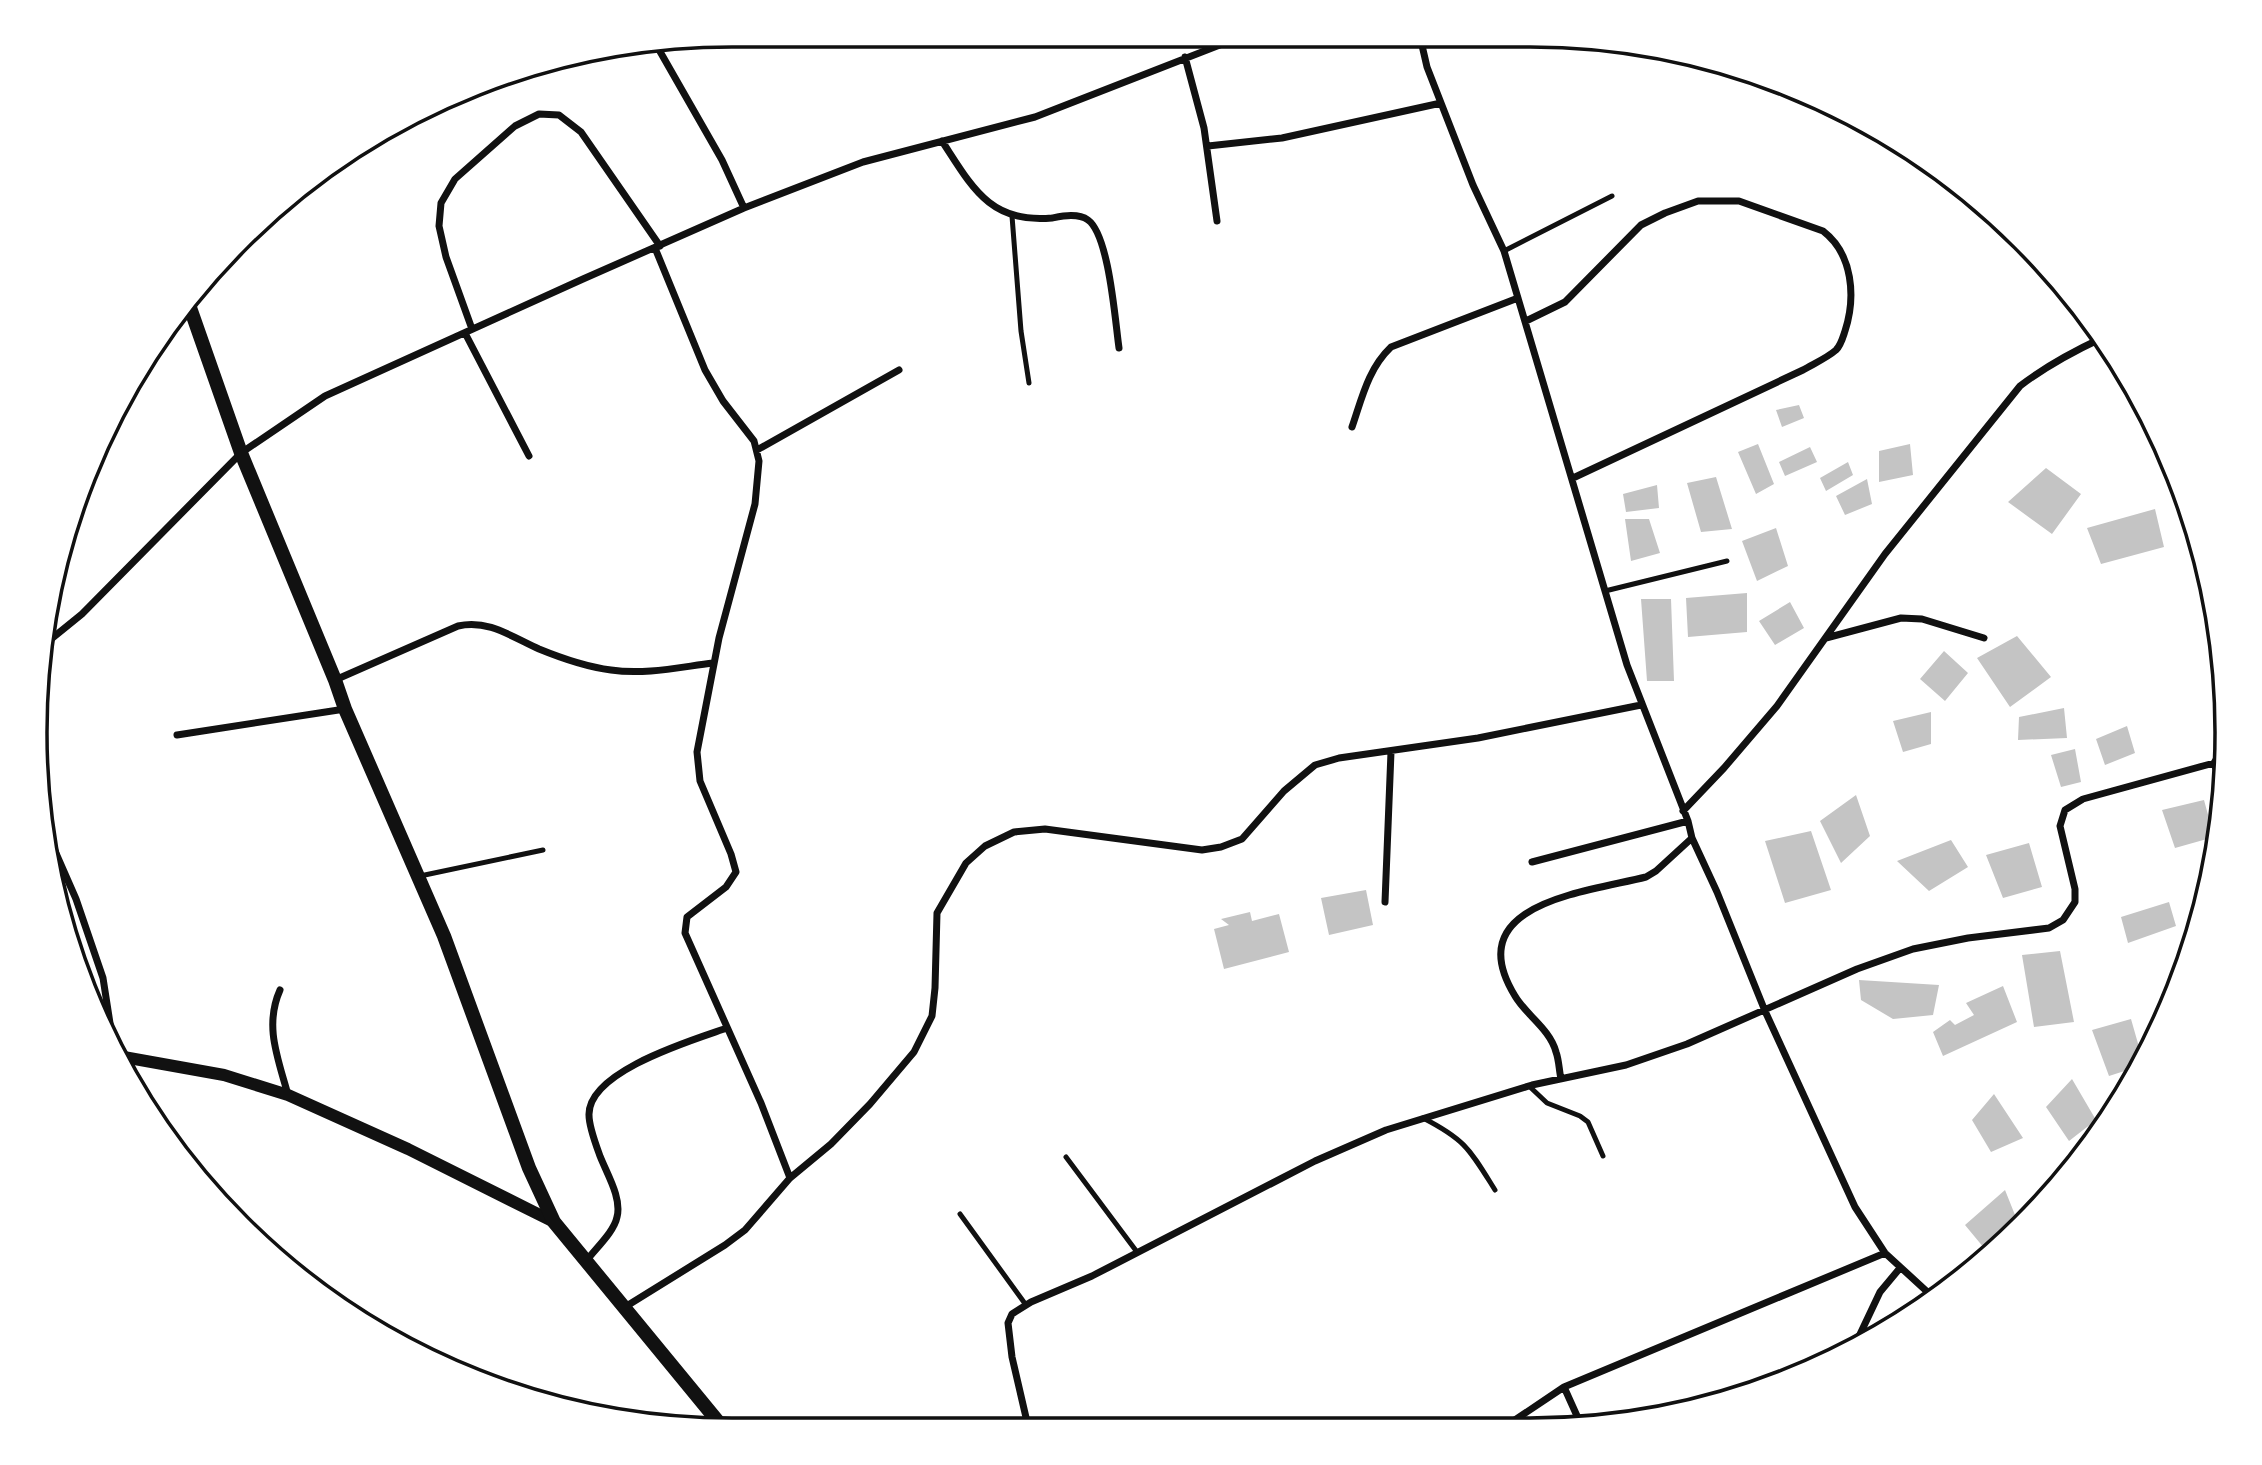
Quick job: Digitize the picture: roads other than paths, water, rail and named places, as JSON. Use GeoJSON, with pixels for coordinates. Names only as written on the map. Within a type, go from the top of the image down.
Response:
{"type":"FeatureCollection","features":[{"type":"Feature","properties":{"kind":"main road"},"geometry":{"type":"LineString","coordinates":[[192,312],[241,453],[345,709],[419,876],[466,992],[528,1168],[554,1222],[714,1417]]}},
{"type":"Feature","properties":{"kind":"street"},"geometry":{"type":"LineString","coordinates":[[54,637],[82,614],[241,453],[325,396],[744,208],[863,162],[1035,117],[1213,47]]}},
{"type":"Feature","properties":{"kind":"street"},"geometry":{"type":"LineString","coordinates":[[1422,47],[1427,67],[1473,185],[1504,251],[1641,705],[1688,821],[1692,838],[1765,1011],[1855,1207],[1885,1253],[1926,1291]]}},
{"type":"Feature","properties":{"kind":"street"},"geometry":{"type":"LineString","coordinates":[[659,52],[722,160],[744,208]]}},
{"type":"Feature","properties":{"kind":"street"},"geometry":{"type":"LineString","coordinates":[[1185,57],[1208,146],[1217,221]]}},
{"type":"Feature","properties":{"kind":"street"},"geometry":{"type":"LineString","coordinates":[[1208,146],[1282,138],[1441,103]]}},
{"type":"Feature","properties":{"kind":"street"},"geometry":{"type":"LineString","coordinates":[[529,456],[468,331],[439,226],[442,203],[455,179],[515,126],[539,114],[559,115],[581,132],[657,247],[705,370],[723,401],[754,441],[757,450],[759,461],[755,503],[713,663],[697,752],[700,781],[736,872],[726,887],[687,917],[685,933],[761,1103],[790,1178]]}},
{"type":"Feature","properties":{"kind":"street"},"geometry":{"type":"LineString","coordinates":[[942,141],[981,195],[1001,213],[1038,219],[1072,215],[1087,218],[1095,228],[1105,253],[1119,348]]}},
{"type":"Feature","properties":{"kind":"street"},"geometry":{"type":"LineString","coordinates":[[1526,321],[1565,302],[1641,225],[1698,201],[1739,201],[1823,231],[1834,239],[1850,276],[1852,305],[1843,339],[1836,350],[1803,370],[1573,478]]}},
{"type":"Feature","properties":{"kind":"street"},"geometry":{"type":"LineString","coordinates":[[1352,427],[1377,360],[1391,347],[1518,298]]}},
{"type":"Feature","properties":{"kind":"street"},"geometry":{"type":"LineString","coordinates":[[1683,811],[1777,706],[1885,554],[2020,386],[2065,355],[2092,342]]}},
{"type":"Feature","properties":{"kind":"street"},"geometry":{"type":"LineString","coordinates":[[757,450],[899,370]]}},
{"type":"Feature","properties":{"kind":"street"},"geometry":{"type":"LineString","coordinates":[[1826,638],[1901,618],[1922,619],[1984,638]]}},
{"type":"Feature","properties":{"kind":"street"},"geometry":{"type":"LineString","coordinates":[[335,680],[470,623],[487,625],[575,662],[612,670],[647,671],[713,663]]}},
{"type":"Feature","properties":{"kind":"street"},"geometry":{"type":"LineString","coordinates":[[624,1308],[745,1230],[790,1178],[831,1144],[914,1052],[932,1016],[937,913],[966,863],[985,845],[1014,832],[1045,829],[1202,850],[1221,847],[1242,839],[1284,791],[1315,765],[1339,758],[1478,738],[1641,705]]}},
{"type":"Feature","properties":{"kind":"street"},"geometry":{"type":"LineString","coordinates":[[177,736],[345,709]]}},
{"type":"Feature","properties":{"kind":"street"},"geometry":{"type":"LineString","coordinates":[[1385,902],[1391,752]]}},
{"type":"Feature","properties":{"kind":"street"},"geometry":{"type":"LineString","coordinates":[[1026,1418],[1012,1357],[1008,1323],[1012,1314],[1026,1305],[1091,1276],[1315,1161],[1386,1129],[1529,1086],[1639,1060],[1687,1044],[1857,969],[1913,949],[1968,938],[2049,928],[2063,920],[2075,902],[2075,889],[2060,826],[2062,815],[2068,806],[2083,799],[2214,763]]}},
{"type":"Feature","properties":{"kind":"street"},"geometry":{"type":"LineString","coordinates":[[1532,862],[1688,821]]}},
{"type":"Feature","properties":{"kind":"street"},"geometry":{"type":"LineString","coordinates":[[1561,1079],[1556,1051],[1549,1038],[1516,999],[1505,978],[1502,953],[1505,932],[1516,919],[1557,898],[1646,877],[1692,838]]}},
{"type":"Feature","properties":{"kind":"street"},"geometry":{"type":"LineString","coordinates":[[59,861],[76,899],[103,978],[109,1017]]}},
{"type":"Feature","properties":{"kind":"street"},"geometry":{"type":"LineString","coordinates":[[280,990],[272,1007],[271,1025],[288,1095]]}},
{"type":"Feature","properties":{"kind":"street"},"geometry":{"type":"LineString","coordinates":[[586,1260],[616,1223],[618,1214],[618,1201],[598,1150],[589,1115],[594,1096],[644,1058],[727,1028]]}},
{"type":"Feature","properties":{"kind":"street"},"geometry":{"type":"LineString","coordinates":[[130,1058],[224,1076],[288,1095],[408,1149],[554,1222]]}},
{"type":"Feature","properties":{"kind":"street"},"geometry":{"type":"LineString","coordinates":[[1518,1418],[1564,1387],[1885,1253]]}},
{"type":"Feature","properties":{"kind":"street"},"geometry":{"type":"LineString","coordinates":[[1861,1332],[1880,1292],[1900,1268]]}},
{"type":"Feature","properties":{"kind":"street"},"geometry":{"type":"LineString","coordinates":[[1564,1387],[1577,1416]]}},
{"type":"Feature","properties":{"kind":"lane"},"geometry":{"type":"LineString","coordinates":[[1504,251],[1612,196]]}},
{"type":"Feature","properties":{"kind":"lane"},"geometry":{"type":"LineString","coordinates":[[1012,216],[1021,331],[1029,383]]}},
{"type":"Feature","properties":{"kind":"lane"},"geometry":{"type":"LineString","coordinates":[[1605,590],[1727,561]]}},
{"type":"Feature","properties":{"kind":"lane"},"geometry":{"type":"LineString","coordinates":[[419,876],[543,850]]}},
{"type":"Feature","properties":{"kind":"lane"},"geometry":{"type":"LineString","coordinates":[[1529,1086],[1547,1103],[1588,1122],[1603,1156]]}},
{"type":"Feature","properties":{"kind":"lane"},"geometry":{"type":"LineString","coordinates":[[1423,1118],[1461,1140],[1495,1190]]}},
{"type":"Feature","properties":{"kind":"lane"},"geometry":{"type":"LineString","coordinates":[[1066,1157],[1137,1252]]}},
{"type":"Feature","properties":{"kind":"lane"},"geometry":{"type":"LineString","coordinates":[[960,1214],[1026,1305]]}}]}
